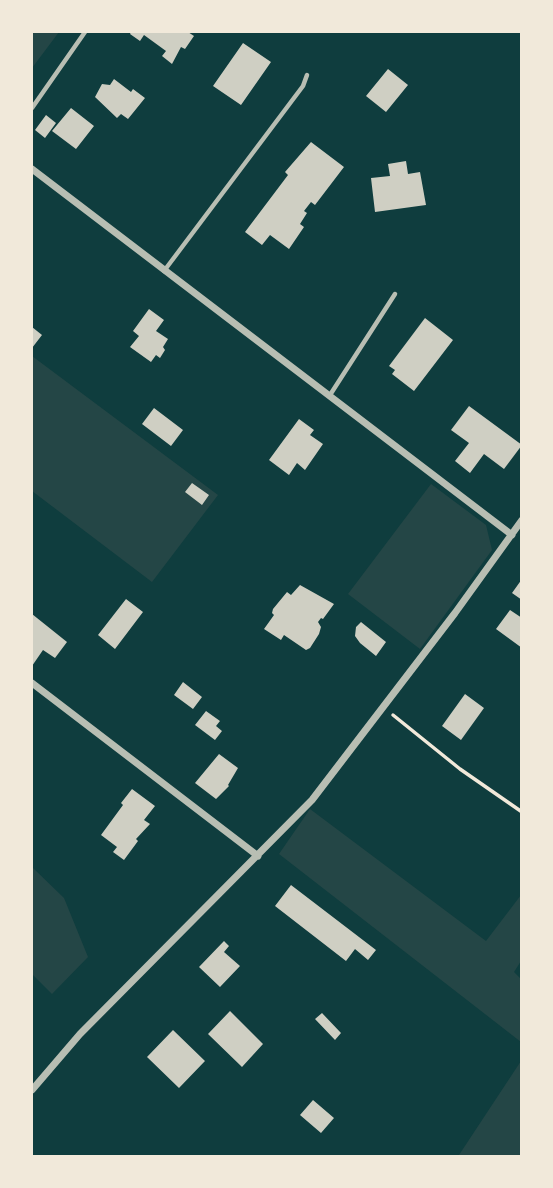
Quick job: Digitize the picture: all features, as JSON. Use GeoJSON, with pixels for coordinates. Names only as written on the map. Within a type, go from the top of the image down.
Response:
{"type":"FeatureCollection","features":[{"type":"Feature","properties":{"kind":"street"},"geometry":{"type":"LineString","coordinates":[[32,169],[512,535]]}},
{"type":"Feature","properties":{"kind":"street"},"geometry":{"type":"LineString","coordinates":[[32,1090],[80,1034],[312,800],[522,520]]}},
{"type":"Feature","properties":{"kind":"street"},"geometry":{"type":"LineString","coordinates":[[32,683],[258,856]]}},
{"type":"Feature","properties":{"kind":"lane"},"geometry":{"type":"LineString","coordinates":[[32,108],[85,32]]}},
{"type":"Feature","properties":{"kind":"lane"},"geometry":{"type":"LineString","coordinates":[[164,271],[297,93],[307,75]]}},
{"type":"Feature","properties":{"kind":"lane"},"geometry":{"type":"LineString","coordinates":[[330,395],[395,293]]}},
{"type":"Feature","properties":{"kind":"path"},"geometry":{"type":"LineString","coordinates":[[383,707],[460,769],[522,812]]}},
{"type":"Feature","properties":{"kind":"shaded area"},"geometry":{"type":"Polygon","coordinates":[[[32,32],[59,32],[32,68],[32,32]]]}},
{"type":"Feature","properties":{"kind":"shaded area"},"geometry":{"type":"Polygon","coordinates":[[[32,356],[218,495],[152,582],[32,491],[32,356]]]}},
{"type":"Feature","properties":{"kind":"shaded area"},"geometry":{"type":"Polygon","coordinates":[[[431,484],[486,525],[492,550],[420,649],[348,594],[431,484]]]}},
{"type":"Feature","properties":{"kind":"shaded area"},"geometry":{"type":"Polygon","coordinates":[[[310,809],[486,941],[521,895],[521,961],[514,972],[521,979],[521,1042],[279,854],[310,809]]]}},
{"type":"Feature","properties":{"kind":"shaded area"},"geometry":{"type":"Polygon","coordinates":[[[32,867],[64,898],[88,957],[52,994],[32,974],[32,867]]]}},
{"type":"Feature","properties":{"kind":"shaded area"},"geometry":{"type":"Polygon","coordinates":[[[521,1061],[521,1156],[459,1156],[459,1155],[521,1061]]]}},
{"type":"Feature","properties":{"kind":"building"},"geometry":{"type":"Polygon","coordinates":[[[188,32],[194,36],[185,49],[181,47],[172,64],[162,56],[166,51],[144,35],[140,41],[130,34],[188,32]]]}},
{"type":"Feature","properties":{"kind":"building"},"geometry":{"type":"Polygon","coordinates":[[[243,43],[271,62],[241,105],[213,86],[243,43]]]}},
{"type":"Feature","properties":{"kind":"building"},"geometry":{"type":"Polygon","coordinates":[[[388,69],[408,85],[386,112],[366,96],[388,69]]]}},
{"type":"Feature","properties":{"kind":"building"},"geometry":{"type":"Polygon","coordinates":[[[114,79],[131,92],[133,89],[145,98],[128,119],[121,114],[117,118],[95,97],[102,84],[110,85],[114,79]]]}},
{"type":"Feature","properties":{"kind":"building"},"geometry":{"type":"Polygon","coordinates":[[[71,108],[94,126],[76,149],[52,131],[71,108]]]}},
{"type":"Feature","properties":{"kind":"building"},"geometry":{"type":"Polygon","coordinates":[[[46,115],[56,123],[45,138],[35,130],[46,115]]]}},
{"type":"Feature","properties":{"kind":"building"},"geometry":{"type":"Polygon","coordinates":[[[311,142],[344,167],[315,205],[311,202],[304,211],[307,213],[300,224],[304,227],[289,249],[270,235],[262,245],[245,232],[288,175],[285,172],[311,142]]]}},
{"type":"Feature","properties":{"kind":"building"},"geometry":{"type":"Polygon","coordinates":[[[406,161],[408,174],[420,172],[426,205],[375,212],[371,178],[390,176],[388,164],[406,161]]]}},
{"type":"Feature","properties":{"kind":"building"},"geometry":{"type":"Polygon","coordinates":[[[149,309],[164,320],[156,331],[168,339],[160,358],[156,355],[151,362],[130,347],[139,336],[133,331],[149,309]]]}},
{"type":"Feature","properties":{"kind":"building"},"geometry":{"type":"Polygon","coordinates":[[[425,318],[453,340],[414,391],[392,374],[395,370],[389,366],[425,318]]]}},
{"type":"Feature","properties":{"kind":"building"},"geometry":{"type":"Polygon","coordinates":[[[32,327],[42,335],[32,348],[32,327]]]}},
{"type":"Feature","properties":{"kind":"building"},"geometry":{"type":"Polygon","coordinates":[[[469,406],[522,445],[504,469],[484,454],[470,473],[455,461],[469,443],[451,430],[469,406]]]}},
{"type":"Feature","properties":{"kind":"building"},"geometry":{"type":"Polygon","coordinates":[[[154,408],[183,430],[171,446],[142,424],[154,408]]]}},
{"type":"Feature","properties":{"kind":"building"},"geometry":{"type":"Polygon","coordinates":[[[299,419],[314,430],[310,435],[323,444],[305,470],[297,463],[289,475],[269,460],[299,419]]]}},
{"type":"Feature","properties":{"kind":"building"},"geometry":{"type":"Polygon","coordinates":[[[192,483],[209,495],[202,505],[185,492],[192,483]]]}},
{"type":"Feature","properties":{"kind":"building"},"geometry":{"type":"Polygon","coordinates":[[[522,579],[522,600],[512,593],[522,579]]]}},
{"type":"Feature","properties":{"kind":"building"},"geometry":{"type":"Polygon","coordinates":[[[300,585],[334,604],[318,622],[321,627],[319,634],[306,650],[284,635],[281,640],[264,629],[274,615],[273,609],[287,592],[291,595],[300,585]]]}},
{"type":"Feature","properties":{"kind":"building"},"geometry":{"type":"Polygon","coordinates":[[[126,599],[143,612],[115,649],[98,635],[126,599]]]}},
{"type":"Feature","properties":{"kind":"building"},"geometry":{"type":"Polygon","coordinates":[[[510,610],[522,618],[522,648],[496,629],[510,610]]]}},
{"type":"Feature","properties":{"kind":"building"},"geometry":{"type":"Polygon","coordinates":[[[32,614],[67,642],[55,658],[43,650],[32,666],[32,614]]]}},
{"type":"Feature","properties":{"kind":"building"},"geometry":{"type":"Polygon","coordinates":[[[361,622],[386,642],[376,656],[355,636],[356,627],[361,622]]]}},
{"type":"Feature","properties":{"kind":"building"},"geometry":{"type":"Polygon","coordinates":[[[183,682],[202,697],[193,709],[174,695],[183,682]]]}},
{"type":"Feature","properties":{"kind":"building"},"geometry":{"type":"Polygon","coordinates":[[[465,694],[484,708],[461,740],[442,726],[465,694]]]}},
{"type":"Feature","properties":{"kind":"building"},"geometry":{"type":"Polygon","coordinates":[[[206,711],[220,721],[216,726],[222,731],[215,740],[195,725],[206,711]]]}},
{"type":"Feature","properties":{"kind":"building"},"geometry":{"type":"Polygon","coordinates":[[[219,754],[238,768],[229,786],[216,799],[195,783],[219,754]]]}},
{"type":"Feature","properties":{"kind":"building"},"geometry":{"type":"Polygon","coordinates":[[[132,789],[155,806],[144,820],[150,824],[136,839],[138,841],[124,860],[113,852],[117,847],[101,835],[132,789]]]}},
{"type":"Feature","properties":{"kind":"building"},"geometry":{"type":"Polygon","coordinates":[[[291,885],[376,950],[368,960],[355,949],[346,961],[275,906],[291,885]]]}},
{"type":"Feature","properties":{"kind":"building"},"geometry":{"type":"Polygon","coordinates":[[[224,941],[229,946],[224,952],[240,966],[220,987],[199,967],[224,941]]]}},
{"type":"Feature","properties":{"kind":"building"},"geometry":{"type":"Polygon","coordinates":[[[230,1011],[263,1044],[242,1067],[208,1034],[230,1011]]]}},
{"type":"Feature","properties":{"kind":"building"},"geometry":{"type":"Polygon","coordinates":[[[322,1013],[341,1033],[335,1040],[315,1019],[322,1013]]]}},
{"type":"Feature","properties":{"kind":"building"},"geometry":{"type":"Polygon","coordinates":[[[173,1030],[205,1061],[179,1088],[147,1057],[173,1030]]]}},
{"type":"Feature","properties":{"kind":"building"},"geometry":{"type":"Polygon","coordinates":[[[313,1100],[334,1118],[321,1133],[300,1115],[313,1100]]]}}]}
